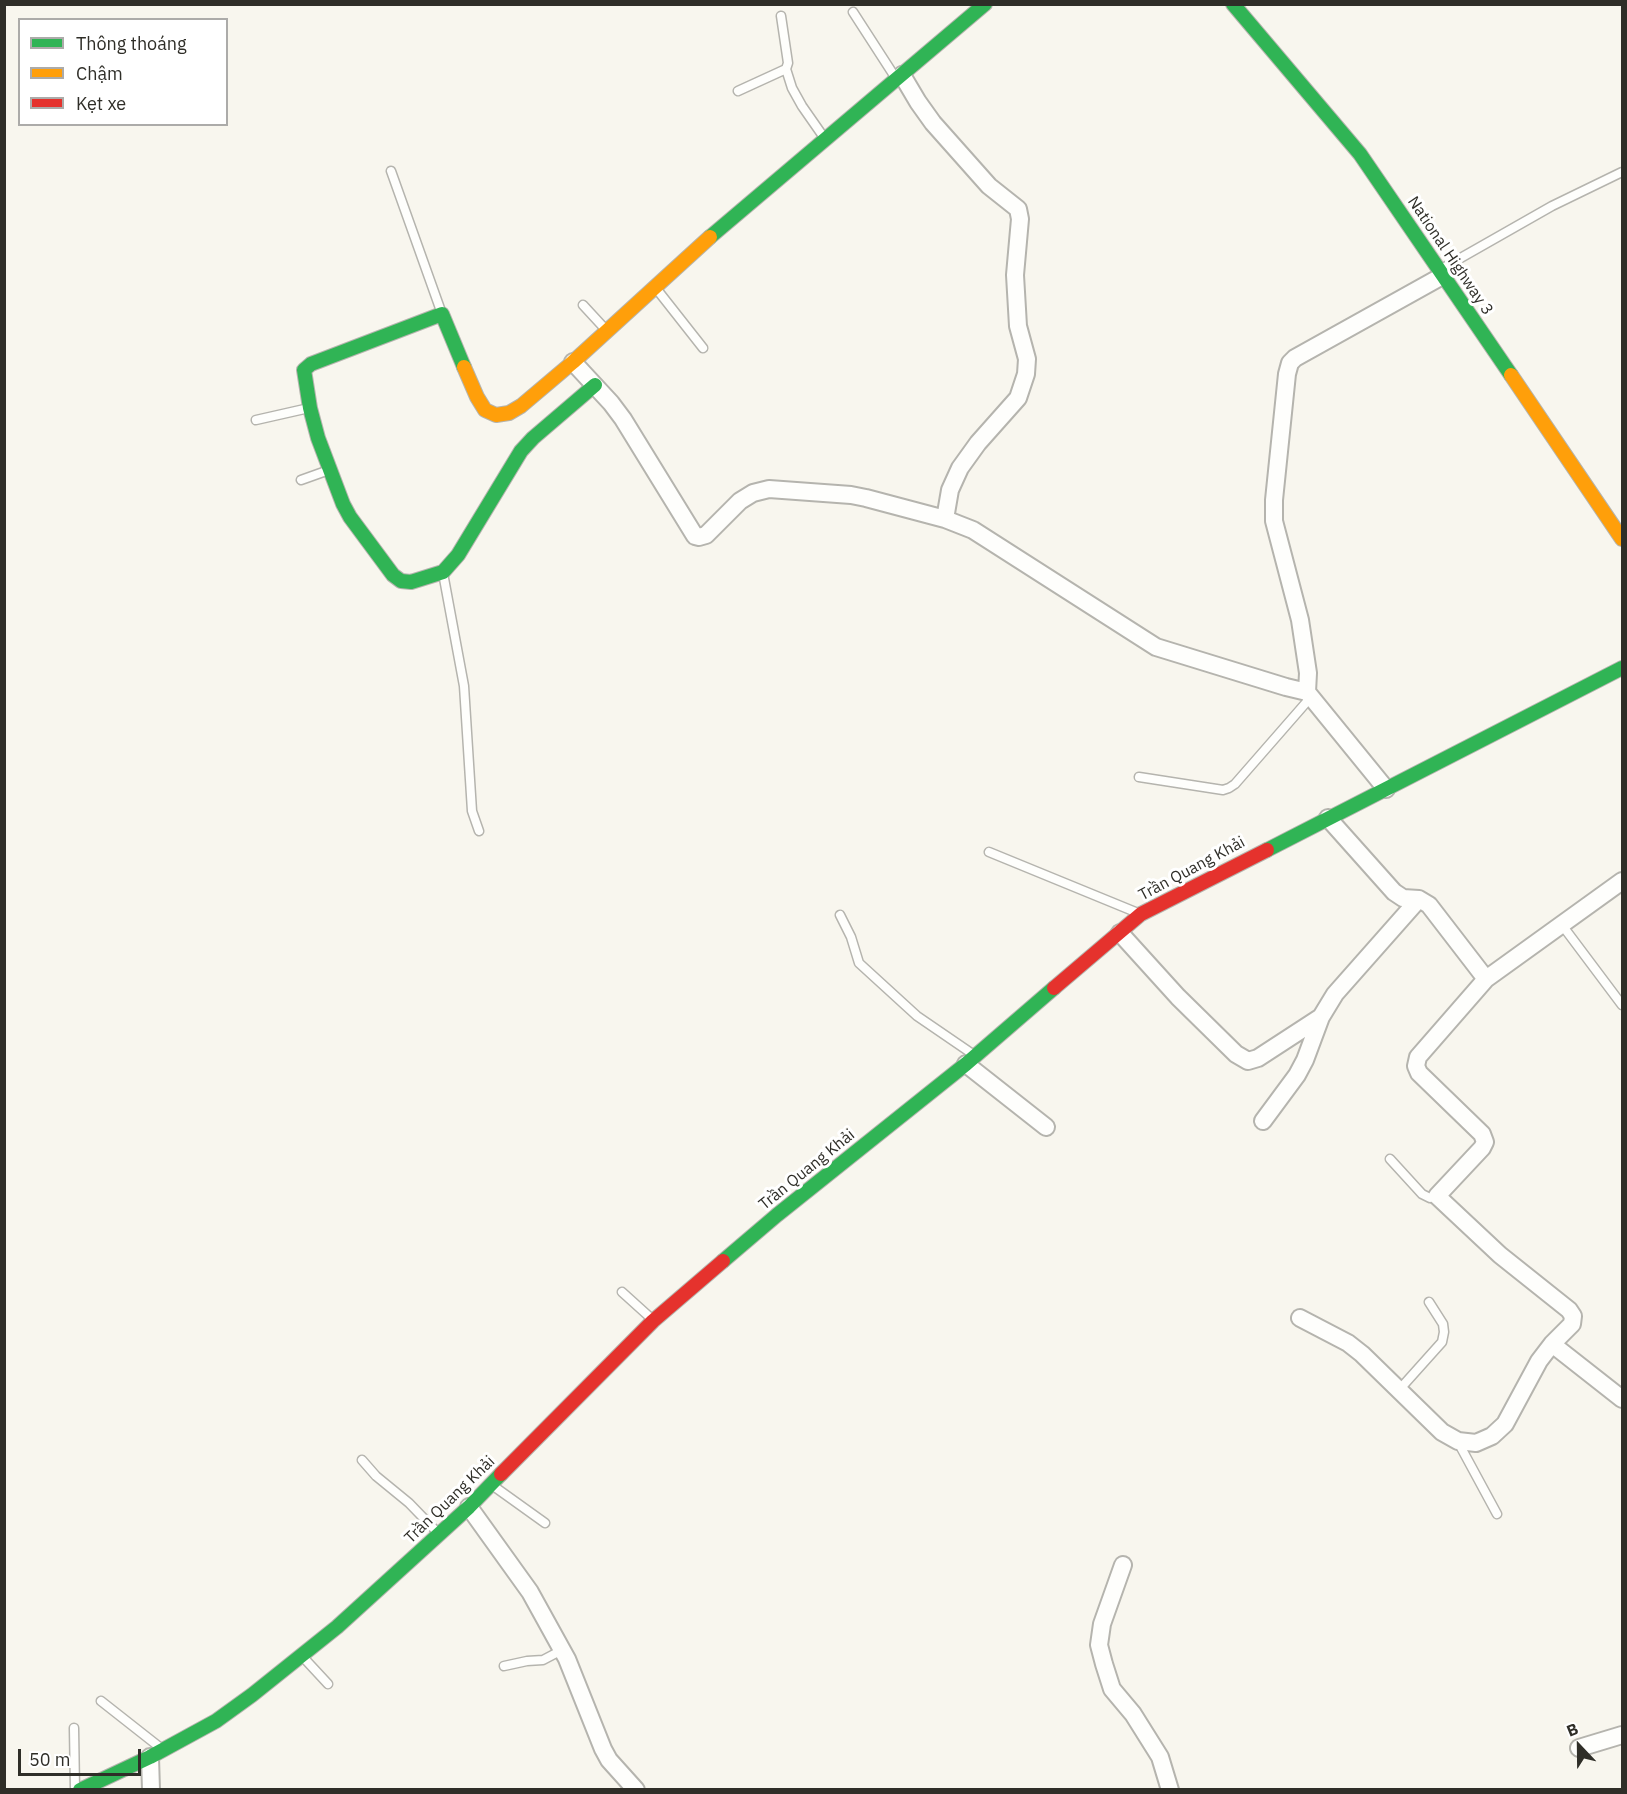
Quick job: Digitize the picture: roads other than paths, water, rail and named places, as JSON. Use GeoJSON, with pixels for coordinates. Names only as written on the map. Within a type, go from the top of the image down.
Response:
{"type":"FeatureCollection","features":[{"type":"Feature","properties":{"kind":"main road"},"geometry":{"type":"LineString","coordinates":[[595,385],[521,451],[458,555],[443,572],[411,582],[401,581],[393,575],[350,517],[318,438],[304,375],[307,367],[442,314],[477,398],[485,410],[496,415],[509,413],[521,406],[573,363],[734,215],[985,4]]}},
{"type":"Feature","properties":{"kind":"main road","name":"National Highway 3"},"geometry":{"type":"LineString","coordinates":[[1233,4],[1360,154],[1623,539]]}},
{"type":"Feature","properties":{"kind":"main road","name":"Trần Quang Khải"},"geometry":{"type":"LineString","coordinates":[[80,1790],[156,1753],[216,1720],[252,1695],[337,1627],[469,1507],[653,1321],[777,1215],[971,1060],[1142,914],[1623,668]]}},
{"type":"Feature","properties":{"kind":"street"},"geometry":{"type":"LineString","coordinates":[[899,77],[933,123],[989,186],[1018,209],[1020,219],[1015,275],[1018,326],[1027,359],[1026,374],[1018,398],[978,443],[960,468],[950,490],[945,519]]}},
{"type":"Feature","properties":{"kind":"street"},"geometry":{"type":"LineString","coordinates":[[1309,695],[1300,620],[1274,521],[1288,369],[1295,358],[1442,272]]}},
{"type":"Feature","properties":{"kind":"street"},"geometry":{"type":"LineString","coordinates":[[573,363],[623,419],[693,533],[699,537],[706,535],[740,501],[753,493],[769,489],[851,495],[945,519],[973,530],[995,543],[1156,647],[1309,695],[1386,789]]}},
{"type":"Feature","properties":{"kind":"street"},"geometry":{"type":"LineString","coordinates":[[1328,818],[1394,892],[1403,898],[1419,899],[1429,905],[1486,979]]}},
{"type":"Feature","properties":{"kind":"street"},"geometry":{"type":"LineString","coordinates":[[1300,1318],[1348,1343],[1442,1432],[1458,1441],[1476,1443],[1492,1436],[1505,1424],[1539,1361],[1572,1324],[1573,1316],[1569,1310],[1500,1255],[1437,1196],[1485,1142],[1482,1134],[1419,1073],[1416,1066],[1418,1057],[1486,979],[1623,881]]}},
{"type":"Feature","properties":{"kind":"street"},"geometry":{"type":"LineString","coordinates":[[1263,1121],[1297,1075],[1321,1017],[1335,994],[1419,899]]}},
{"type":"Feature","properties":{"kind":"street"},"geometry":{"type":"LineString","coordinates":[[1119,933],[1178,997],[1236,1054],[1248,1060],[1258,1058],[1321,1017]]}},
{"type":"Feature","properties":{"kind":"street"},"geometry":{"type":"LineString","coordinates":[[971,1060],[1046,1127]]}},
{"type":"Feature","properties":{"kind":"street"},"geometry":{"type":"LineString","coordinates":[[1552,1344],[1623,1399]]}},
{"type":"Feature","properties":{"kind":"street"},"geometry":{"type":"LineString","coordinates":[[469,1507],[523,1581],[572,1670],[603,1749],[609,1760],[636,1790]]}},
{"type":"Feature","properties":{"kind":"street"},"geometry":{"type":"LineString","coordinates":[[1123,1565],[1102,1624],[1101,1654],[1112,1689],[1133,1714],[1160,1757],[1170,1790]]}},
{"type":"Feature","properties":{"kind":"street"},"geometry":{"type":"LineString","coordinates":[[1579,1748],[1623,1735]]}},
{"type":"Feature","properties":{"kind":"street"},"geometry":{"type":"LineString","coordinates":[[151,1790],[156,1753]]}},
{"type":"Feature","properties":{"kind":"lane"},"geometry":{"type":"LineString","coordinates":[[853,12],[899,77]]}},
{"type":"Feature","properties":{"kind":"lane"},"geometry":{"type":"LineString","coordinates":[[781,16],[788,63],[786,69],[792,88],[825,139]]}},
{"type":"Feature","properties":{"kind":"lane"},"geometry":{"type":"LineString","coordinates":[[738,91],[786,69]]}},
{"type":"Feature","properties":{"kind":"lane"},"geometry":{"type":"LineString","coordinates":[[391,171],[442,314]]}},
{"type":"Feature","properties":{"kind":"lane"},"geometry":{"type":"LineString","coordinates":[[1442,272],[1552,206],[1623,172]]}},
{"type":"Feature","properties":{"kind":"lane"},"geometry":{"type":"LineString","coordinates":[[655,287],[703,348]]}},
{"type":"Feature","properties":{"kind":"lane"},"geometry":{"type":"LineString","coordinates":[[583,305],[607,331]]}},
{"type":"Feature","properties":{"kind":"lane"},"geometry":{"type":"LineString","coordinates":[[256,420],[310,408]]}},
{"type":"Feature","properties":{"kind":"lane"},"geometry":{"type":"LineString","coordinates":[[301,480],[330,470]]}},
{"type":"Feature","properties":{"kind":"lane"},"geometry":{"type":"LineString","coordinates":[[443,572],[464,686],[472,811],[479,831]]}},
{"type":"Feature","properties":{"kind":"lane"},"geometry":{"type":"LineString","coordinates":[[1138,777],[1223,790],[1229,788],[1235,784],[1309,695]]}},
{"type":"Feature","properties":{"kind":"lane"},"geometry":{"type":"LineString","coordinates":[[989,852],[1142,914]]}},
{"type":"Feature","properties":{"kind":"lane"},"geometry":{"type":"LineString","coordinates":[[840,915],[851,937],[859,963],[917,1016],[971,1060]]}},
{"type":"Feature","properties":{"kind":"lane"},"geometry":{"type":"LineString","coordinates":[[1562,925],[1623,1005]]}},
{"type":"Feature","properties":{"kind":"lane"},"geometry":{"type":"LineString","coordinates":[[1390,1159],[1422,1194],[1430,1198],[1437,1196]]}},
{"type":"Feature","properties":{"kind":"lane"},"geometry":{"type":"LineString","coordinates":[[622,1292],[653,1321]]}},
{"type":"Feature","properties":{"kind":"lane"},"geometry":{"type":"LineString","coordinates":[[1399,1390],[1442,1342],[1443,1324],[1429,1302]]}},
{"type":"Feature","properties":{"kind":"lane"},"geometry":{"type":"LineString","coordinates":[[1458,1441],[1497,1514]]}},
{"type":"Feature","properties":{"kind":"lane"},"geometry":{"type":"LineString","coordinates":[[362,1460],[376,1476],[409,1503],[439,1534]]}},
{"type":"Feature","properties":{"kind":"lane"},"geometry":{"type":"LineString","coordinates":[[491,1485],[545,1523]]}},
{"type":"Feature","properties":{"kind":"lane"},"geometry":{"type":"LineString","coordinates":[[504,1666],[543,1660],[562,1650]]}},
{"type":"Feature","properties":{"kind":"lane"},"geometry":{"type":"LineString","coordinates":[[301,1656],[328,1684]]}},
{"type":"Feature","properties":{"kind":"lane"},"geometry":{"type":"LineString","coordinates":[[101,1701],[156,1753]]}},
{"type":"Feature","properties":{"kind":"lane"},"geometry":{"type":"LineString","coordinates":[[74,1728],[75,1790]]}}]}
